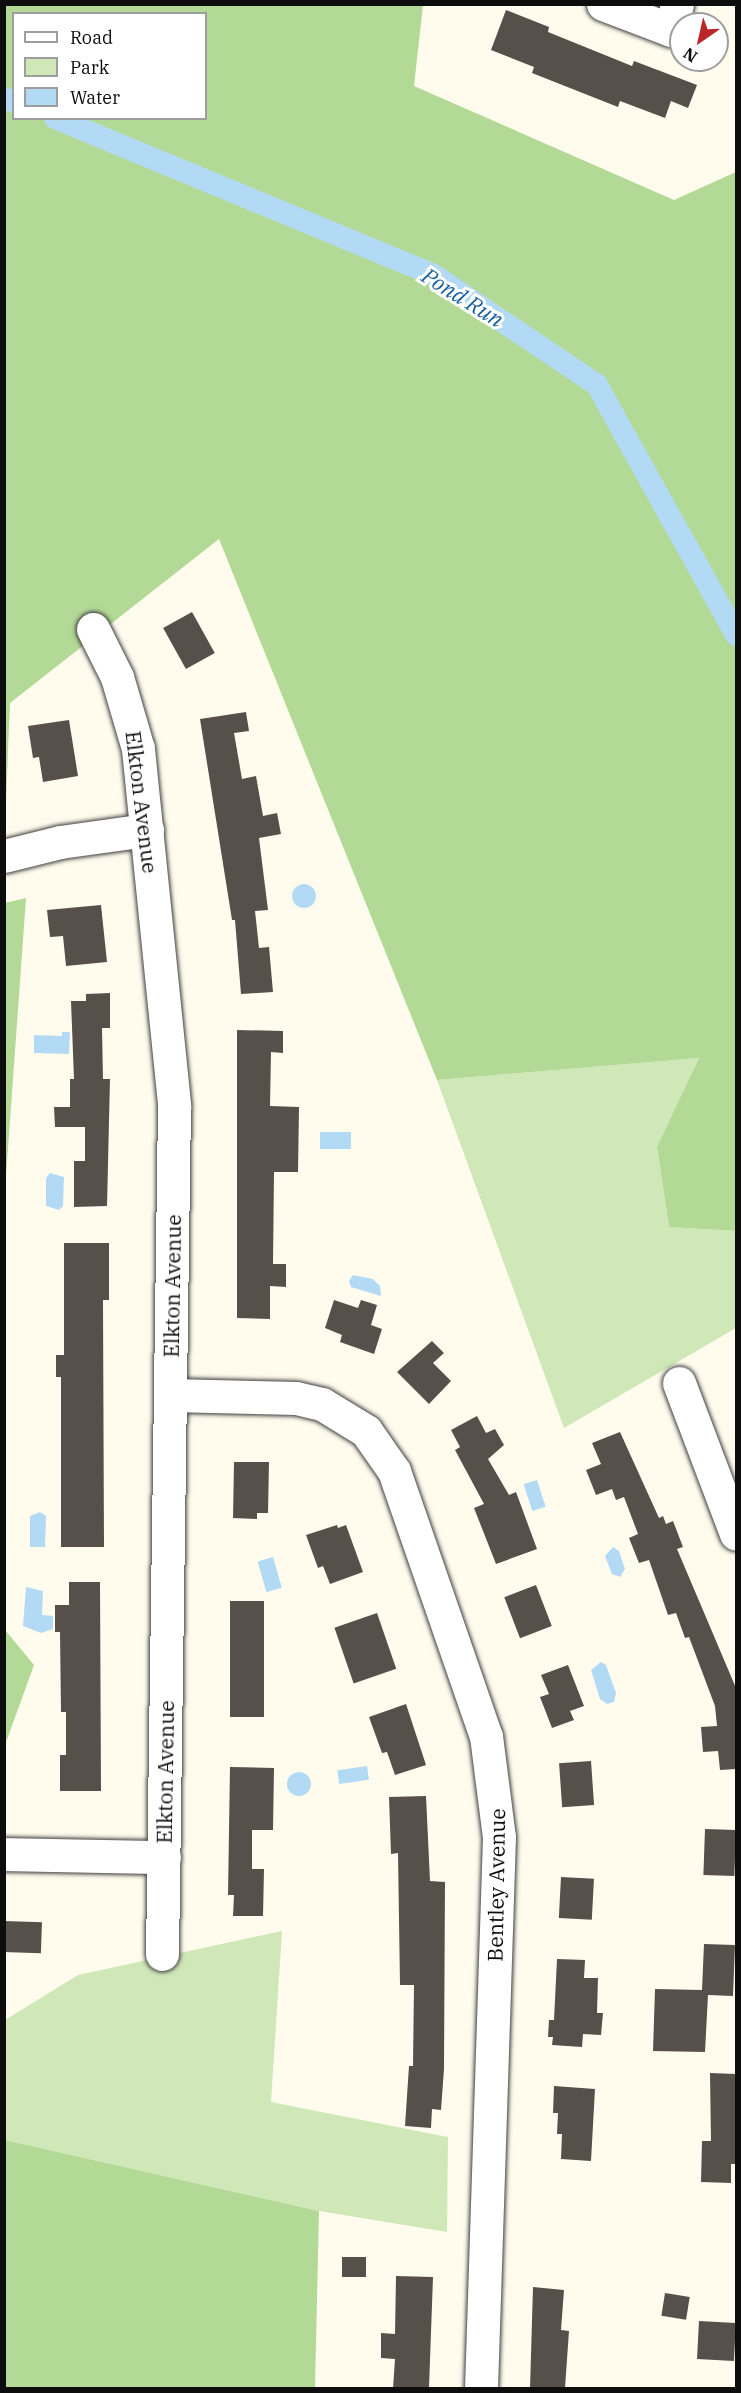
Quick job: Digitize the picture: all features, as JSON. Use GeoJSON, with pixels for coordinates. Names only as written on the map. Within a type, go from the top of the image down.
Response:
{"type":"FeatureCollection","features":[{"type":"Feature","properties":{"kind":"street"},"geometry":{"type":"LineString","coordinates":[[603,4],[671,30],[677,4]]}},
{"type":"Feature","properties":{"kind":"street","name":"Elkton Avenue"},"geometry":{"type":"LineString","coordinates":[[93,629],[128,709],[138,749],[174,1106],[162,1954]]}},
{"type":"Feature","properties":{"kind":"street"},"geometry":{"type":"LineString","coordinates":[[4,856],[60,842],[147,830]]}},
{"type":"Feature","properties":{"kind":"street"},"geometry":{"type":"LineString","coordinates":[[678,1383],[736,1534]]}},
{"type":"Feature","properties":{"kind":"street","name":"Bentley Avenue"},"geometry":{"type":"LineString","coordinates":[[170,1395],[296,1398],[322,1404],[366,1431],[394,1471],[486,1736],[499,1837],[481,2388]]}},
{"type":"Feature","properties":{"kind":"street"},"geometry":{"type":"LineString","coordinates":[[4,1854],[164,1857]]}},
{"type":"Feature","properties":{"kind":"green space"},"geometry":{"type":"Polygon","coordinates":[[[5,5],[423,5],[414,86],[674,200],[736,172],[736,1231],[669,1227],[657,1147],[699,1058],[437,1080],[219,539],[10,703],[5,826],[5,5]]]}},
{"type":"Feature","properties":{"kind":"green space"},"geometry":{"type":"Polygon","coordinates":[[[26,898],[5,1190],[5,903],[26,898]]]}},
{"type":"Feature","properties":{"kind":"green space"},"geometry":{"type":"Polygon","coordinates":[[[699,1058],[657,1148],[669,1227],[736,1231],[736,1328],[564,1428],[437,1080],[699,1058]]]}},
{"type":"Feature","properties":{"kind":"green space"},"geometry":{"type":"Polygon","coordinates":[[[4,1630],[34,1665],[5,1745],[4,1630]]]}},
{"type":"Feature","properties":{"kind":"green space"},"geometry":{"type":"Polygon","coordinates":[[[282,1931],[271,2102],[448,2137],[447,2232],[319,2211],[5,2140],[5,2020],[78,1975],[282,1931]]]}},
{"type":"Feature","properties":{"kind":"green space"},"geometry":{"type":"Polygon","coordinates":[[[5,2140],[319,2211],[315,2388],[5,2388],[5,2140]]]}},
{"type":"Feature","properties":{"kind":"water"},"geometry":{"type":"Polygon","coordinates":[[[304,884],[313,887],[316,896],[313,905],[304,908],[295,905],[292,896],[295,887],[304,884]]]}},
{"type":"Feature","properties":{"kind":"water"},"geometry":{"type":"Polygon","coordinates":[[[62,1032],[70,1032],[69,1054],[34,1053],[34,1035],[62,1036],[62,1032]]]}},
{"type":"Feature","properties":{"kind":"water"},"geometry":{"type":"Polygon","coordinates":[[[320,1132],[351,1132],[351,1149],[320,1149],[320,1132]]]}},
{"type":"Feature","properties":{"kind":"water"},"geometry":{"type":"Polygon","coordinates":[[[50,1173],[64,1177],[63,1206],[59,1210],[46,1206],[46,1178],[50,1173]]]}},
{"type":"Feature","properties":{"kind":"water"},"geometry":{"type":"Polygon","coordinates":[[[353,1275],[373,1279],[380,1286],[381,1296],[351,1287],[349,1281],[353,1275]]]}},
{"type":"Feature","properties":{"kind":"water"},"geometry":{"type":"Polygon","coordinates":[[[537,1480],[546,1507],[532,1511],[524,1484],[537,1480]]]}},
{"type":"Feature","properties":{"kind":"water"},"geometry":{"type":"Polygon","coordinates":[[[40,1512],[46,1516],[45,1547],[30,1547],[30,1516],[40,1512]]]}},
{"type":"Feature","properties":{"kind":"water"},"geometry":{"type":"Polygon","coordinates":[[[613,1547],[619,1551],[625,1569],[620,1577],[612,1574],[605,1556],[613,1547]]]}},
{"type":"Feature","properties":{"kind":"water"},"geometry":{"type":"Polygon","coordinates":[[[273,1557],[282,1588],[266,1592],[258,1561],[273,1557]]]}},
{"type":"Feature","properties":{"kind":"water"},"geometry":{"type":"Polygon","coordinates":[[[26,1587],[43,1591],[42,1615],[53,1616],[53,1629],[41,1633],[23,1626],[26,1587]]]}},
{"type":"Feature","properties":{"kind":"water"},"geometry":{"type":"Polygon","coordinates":[[[601,1662],[606,1665],[616,1693],[614,1702],[607,1704],[600,1699],[591,1670],[601,1662]]]}},
{"type":"Feature","properties":{"kind":"water"},"geometry":{"type":"Polygon","coordinates":[[[367,1766],[369,1780],[339,1784],[337,1770],[367,1766]]]}},
{"type":"Feature","properties":{"kind":"water"},"geometry":{"type":"Polygon","coordinates":[[[299,1772],[304,1773],[310,1779],[310,1789],[304,1795],[299,1796],[294,1795],[288,1789],[287,1784],[288,1779],[294,1773],[299,1772]]]}},
{"type":"Feature","properties":{"kind":"building"},"geometry":{"type":"Polygon","coordinates":[[[506,10],[549,27],[548,32],[632,66],[634,61],[697,85],[688,108],[671,101],[665,118],[620,101],[618,107],[532,73],[534,67],[491,50],[506,10]]]}},
{"type":"Feature","properties":{"kind":"building"},"geometry":{"type":"Polygon","coordinates":[[[192,612],[215,653],[186,669],[163,628],[192,612]]]}},
{"type":"Feature","properties":{"kind":"building"},"geometry":{"type":"Polygon","coordinates":[[[246,712],[249,731],[234,733],[242,779],[256,776],[263,816],[277,813],[281,834],[259,838],[268,910],[255,911],[259,948],[269,947],[273,992],[241,994],[235,920],[232,920],[200,719],[246,712]]]}},
{"type":"Feature","properties":{"kind":"building"},"geometry":{"type":"Polygon","coordinates":[[[69,720],[78,776],[43,782],[39,757],[33,758],[28,726],[69,720]]]}},
{"type":"Feature","properties":{"kind":"building"},"geometry":{"type":"Polygon","coordinates":[[[101,905],[107,962],[66,966],[63,936],[50,937],[47,910],[101,905]]]}},
{"type":"Feature","properties":{"kind":"building"},"geometry":{"type":"Polygon","coordinates":[[[110,993],[110,1028],[102,1028],[103,1079],[110,1079],[107,1206],[74,1207],[74,1161],[85,1161],[85,1127],[55,1127],[54,1107],[70,1107],[70,1079],[74,1079],[71,1001],[86,1001],[86,994],[110,993]]]}},
{"type":"Feature","properties":{"kind":"building"},"geometry":{"type":"Polygon","coordinates":[[[237,1030],[283,1031],[283,1053],[271,1052],[270,1106],[299,1107],[298,1172],[274,1172],[273,1264],[286,1264],[286,1287],[270,1286],[270,1319],[237,1318],[237,1030]]]}},
{"type":"Feature","properties":{"kind":"building"},"geometry":{"type":"Polygon","coordinates":[[[64,1243],[109,1243],[109,1300],[103,1300],[104,1547],[61,1547],[61,1377],[56,1377],[56,1355],[64,1355],[64,1243]]]}},
{"type":"Feature","properties":{"kind":"building"},"geometry":{"type":"Polygon","coordinates":[[[334,1300],[358,1308],[361,1300],[377,1305],[371,1325],[382,1329],[374,1354],[340,1342],[342,1335],[325,1328],[334,1300]]]}},
{"type":"Feature","properties":{"kind":"building"},"geometry":{"type":"Polygon","coordinates":[[[432,1341],[444,1353],[433,1363],[451,1381],[429,1404],[397,1372],[432,1341]]]}},
{"type":"Feature","properties":{"kind":"building"},"geometry":{"type":"Polygon","coordinates":[[[477,1416],[486,1433],[495,1429],[504,1445],[488,1459],[509,1495],[516,1492],[537,1549],[496,1564],[474,1508],[484,1504],[455,1450],[460,1447],[451,1430],[477,1416]]]}},
{"type":"Feature","properties":{"kind":"building"},"geometry":{"type":"Polygon","coordinates":[[[620,1432],[659,1518],[663,1516],[666,1524],[673,1521],[683,1547],[677,1549],[736,1688],[736,1769],[720,1770],[718,1751],[703,1752],[701,1727],[717,1726],[715,1706],[689,1637],[685,1638],[676,1613],[668,1615],[649,1560],[639,1563],[629,1538],[638,1534],[624,1497],[616,1500],[612,1489],[596,1495],[586,1470],[601,1464],[592,1443],[620,1432]]]}},
{"type":"Feature","properties":{"kind":"building"},"geometry":{"type":"Polygon","coordinates":[[[234,1462],[269,1462],[268,1513],[257,1513],[257,1519],[233,1518],[234,1462]]]}},
{"type":"Feature","properties":{"kind":"building"},"geometry":{"type":"Polygon","coordinates":[[[337,1525],[338,1528],[346,1525],[363,1572],[330,1584],[323,1566],[318,1568],[306,1535],[337,1525]]]}},
{"type":"Feature","properties":{"kind":"building"},"geometry":{"type":"Polygon","coordinates":[[[69,1582],[100,1582],[101,1791],[60,1791],[60,1755],[66,1755],[66,1712],[61,1712],[60,1632],[55,1632],[55,1605],[69,1605],[69,1582]]]}},
{"type":"Feature","properties":{"kind":"building"},"geometry":{"type":"Polygon","coordinates":[[[536,1585],[552,1626],[520,1638],[504,1597],[536,1585]]]}},
{"type":"Feature","properties":{"kind":"building"},"geometry":{"type":"Polygon","coordinates":[[[230,1601],[264,1601],[264,1717],[230,1717],[230,1601]]]}},
{"type":"Feature","properties":{"kind":"building"},"geometry":{"type":"Polygon","coordinates":[[[377,1613],[396,1669],[354,1683],[334,1628],[377,1613]]]}},
{"type":"Feature","properties":{"kind":"building"},"geometry":{"type":"Polygon","coordinates":[[[568,1665],[584,1706],[570,1711],[574,1720],[552,1728],[540,1697],[549,1694],[541,1675],[568,1665]]]}},
{"type":"Feature","properties":{"kind":"building"},"geometry":{"type":"Polygon","coordinates":[[[406,1704],[426,1765],[395,1775],[387,1752],[382,1753],[369,1717],[406,1704]]]}},
{"type":"Feature","properties":{"kind":"building"},"geometry":{"type":"Polygon","coordinates":[[[591,1761],[594,1805],[562,1807],[559,1763],[591,1761]]]}},
{"type":"Feature","properties":{"kind":"building"},"geometry":{"type":"Polygon","coordinates":[[[230,1767],[274,1768],[273,1830],[252,1830],[252,1869],[264,1869],[263,1916],[233,1916],[234,1895],[228,1895],[230,1767]]]}},
{"type":"Feature","properties":{"kind":"building"},"geometry":{"type":"Polygon","coordinates":[[[426,1796],[430,1881],[445,1882],[444,2069],[441,2110],[432,2109],[431,2128],[405,2126],[409,2066],[413,2066],[414,1985],[400,1985],[398,1853],[391,1854],[389,1797],[426,1796]]]}},
{"type":"Feature","properties":{"kind":"building"},"geometry":{"type":"Polygon","coordinates":[[[705,1829],[736,1830],[734,1876],[703,1875],[705,1829]]]}},
{"type":"Feature","properties":{"kind":"building"},"geometry":{"type":"Polygon","coordinates":[[[561,1877],[594,1879],[592,1920],[559,1918],[561,1877]]]}},
{"type":"Feature","properties":{"kind":"building"},"geometry":{"type":"Polygon","coordinates":[[[4,1921],[42,1922],[41,1953],[4,1952],[4,1921]]]}},
{"type":"Feature","properties":{"kind":"building"},"geometry":{"type":"Polygon","coordinates":[[[704,1944],[735,1945],[733,1996],[708,1995],[705,2052],[653,2051],[655,1989],[702,1990],[704,1944]]]}},
{"type":"Feature","properties":{"kind":"building"},"geometry":{"type":"Polygon","coordinates":[[[557,1959],[585,1960],[584,1978],[598,1978],[597,2013],[603,2013],[601,2035],[583,2034],[582,2047],[552,2045],[553,2037],[548,2037],[549,2020],[554,2020],[557,1959]]]}},
{"type":"Feature","properties":{"kind":"building"},"geometry":{"type":"Polygon","coordinates":[[[710,2073],[736,2074],[736,2164],[731,2164],[731,2183],[701,2182],[702,2141],[711,2141],[710,2073]]]}},
{"type":"Feature","properties":{"kind":"building"},"geometry":{"type":"Polygon","coordinates":[[[554,2086],[595,2089],[591,2161],[561,2159],[562,2134],[557,2134],[558,2113],[553,2113],[554,2086]]]}},
{"type":"Feature","properties":{"kind":"building"},"geometry":{"type":"Polygon","coordinates":[[[342,2257],[366,2257],[366,2277],[342,2277],[342,2257]]]}},
{"type":"Feature","properties":{"kind":"building"},"geometry":{"type":"Polygon","coordinates":[[[396,2276],[433,2277],[429,2388],[393,2388],[395,2359],[381,2358],[381,2333],[395,2334],[396,2276]]]}},
{"type":"Feature","properties":{"kind":"building"},"geometry":{"type":"Polygon","coordinates":[[[533,2287],[564,2290],[561,2330],[569,2331],[565,2388],[530,2388],[533,2287]]]}},
{"type":"Feature","properties":{"kind":"building"},"geometry":{"type":"Polygon","coordinates":[[[665,2293],[690,2297],[686,2320],[661,2316],[665,2293]]]}},
{"type":"Feature","properties":{"kind":"building"},"geometry":{"type":"Polygon","coordinates":[[[699,2321],[736,2323],[734,2361],[697,2359],[699,2321]]]}},
{"type":"Feature","properties":{"kind":"waterway","name":"Pond Run"},"geometry":{"type":"LineString","coordinates":[[4,98],[12,101]]}},
{"type":"Feature","properties":{"kind":"waterway","name":"Pond Run"},"geometry":{"type":"LineString","coordinates":[[60,120],[432,274],[597,385],[736,635]]}}]}
